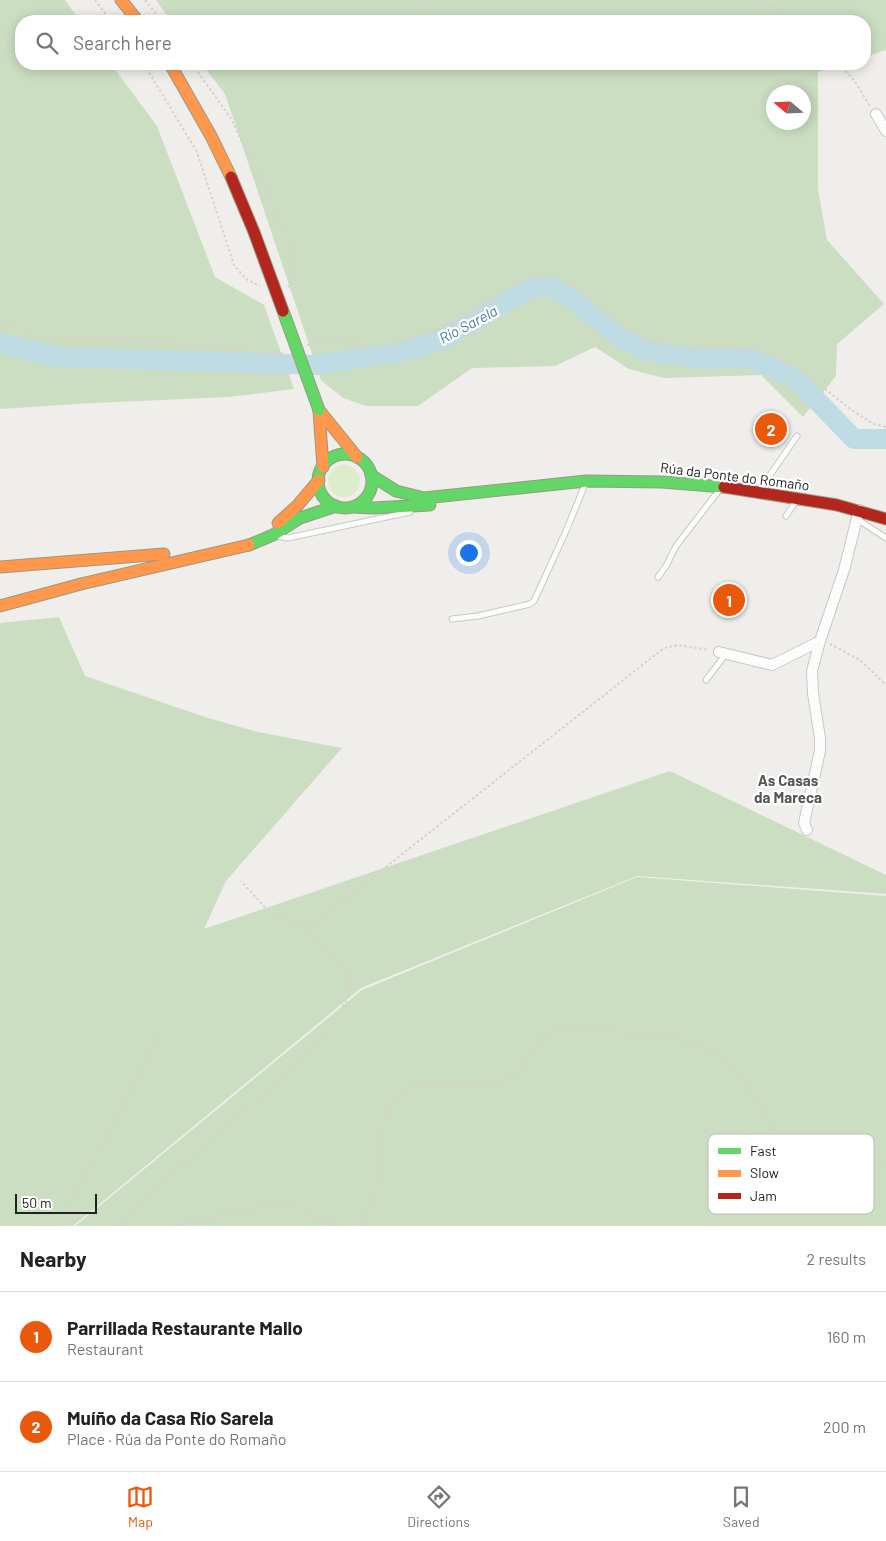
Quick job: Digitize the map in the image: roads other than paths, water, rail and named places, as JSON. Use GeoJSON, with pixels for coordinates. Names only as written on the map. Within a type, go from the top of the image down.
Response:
{"type":"FeatureCollection","features":[{"type":"Feature","properties":{"kind":"main road"},"geometry":{"type":"LineString","coordinates":[[121,0],[133,15]]}},
{"type":"Feature","properties":{"kind":"main road"},"geometry":{"type":"LineString","coordinates":[[0,601],[36,587],[112,567],[247,536],[272,526],[290,513],[319,480],[323,466],[319,410],[257,241],[230,177],[207,128],[173,70]]}},
{"type":"Feature","properties":{"kind":"main road"},"geometry":{"type":"LineString","coordinates":[[319,410],[357,457],[364,462],[371,475],[372,487],[368,496],[354,507]]}},
{"type":"Feature","properties":{"kind":"main road"},"geometry":{"type":"LineString","coordinates":[[323,466],[333,458],[341,455],[357,457]]}},
{"type":"Feature","properties":{"kind":"main road"},"geometry":{"type":"LineString","coordinates":[[371,475],[391,489],[415,497],[438,497],[489,492]]}},
{"type":"Feature","properties":{"kind":"main road"},"geometry":{"type":"LineString","coordinates":[[319,480],[324,498],[336,506],[345,508],[439,504],[489,492]]}},
{"type":"Feature","properties":{"kind":"main road","name":"Rúa da Ponte do Romaño"},"geometry":{"type":"LineString","coordinates":[[489,492],[586,482],[668,481],[797,498],[834,505],[858,514],[886,519]]}},
{"type":"Feature","properties":{"kind":"main road"},"geometry":{"type":"LineString","coordinates":[[0,606],[186,558],[248,545],[274,535],[300,518],[336,506]]}},
{"type":"Feature","properties":{"kind":"main road"},"geometry":{"type":"LineString","coordinates":[[0,567],[164,554]]}},
{"type":"Feature","properties":{"kind":"main road"},"geometry":{"type":"LineString","coordinates":[[100,559],[106,561],[112,567],[121,569],[186,558]]}},
{"type":"Feature","properties":{"kind":"street"},"geometry":{"type":"LineString","coordinates":[[876,114],[886,131]]}},
{"type":"Feature","properties":{"kind":"street"},"geometry":{"type":"LineString","coordinates":[[807,830],[804,823],[820,751],[812,677],[820,641],[844,570],[858,514]]}},
{"type":"Feature","properties":{"kind":"street"},"geometry":{"type":"LineString","coordinates":[[723,653],[772,665],[820,641]]}},
{"type":"Feature","properties":{"kind":"lane"},"geometry":{"type":"LineString","coordinates":[[758,492],[797,436]]}},
{"type":"Feature","properties":{"kind":"lane"},"geometry":{"type":"LineString","coordinates":[[452,619],[478,616],[530,604],[534,601],[574,515],[586,482]]}},
{"type":"Feature","properties":{"kind":"lane"},"geometry":{"type":"LineString","coordinates":[[658,577],[676,546],[722,487]]}},
{"type":"Feature","properties":{"kind":"lane"},"geometry":{"type":"LineString","coordinates":[[786,516],[797,498]]}},
{"type":"Feature","properties":{"kind":"lane"},"geometry":{"type":"LineString","coordinates":[[274,535],[288,538],[406,513],[439,504]]}},
{"type":"Feature","properties":{"kind":"lane"},"geometry":{"type":"LineString","coordinates":[[386,507],[406,513]]}},
{"type":"Feature","properties":{"kind":"lane"},"geometry":{"type":"LineString","coordinates":[[858,514],[876,532],[886,538]]}},
{"type":"Feature","properties":{"kind":"lane"},"geometry":{"type":"LineString","coordinates":[[706,680],[723,653]]}},
{"type":"Feature","properties":{"kind":"waterway","name":"Río Sarela"},"geometry":{"type":"LineString","coordinates":[[0,343],[57,357],[317,365],[411,350],[446,338],[505,302],[534,287],[553,287],[580,305],[618,336],[643,350],[701,359],[746,358],[772,367],[799,382],[854,439],[886,439]]}},
{"type":"Feature","properties":{"kind":"place","name":"Muíño da Casa Río Sarela"},"geometry":{"type":"Point","coordinates":[771,429]}},
{"type":"Feature","properties":{"kind":"place","name":"Parrillada Restaurante Mallo"},"geometry":{"type":"Point","coordinates":[729,600]}},
{"type":"Feature","properties":{"kind":"district","name":"As Casas da Mareca"},"geometry":{"type":"Point","coordinates":[788,788]}}]}
